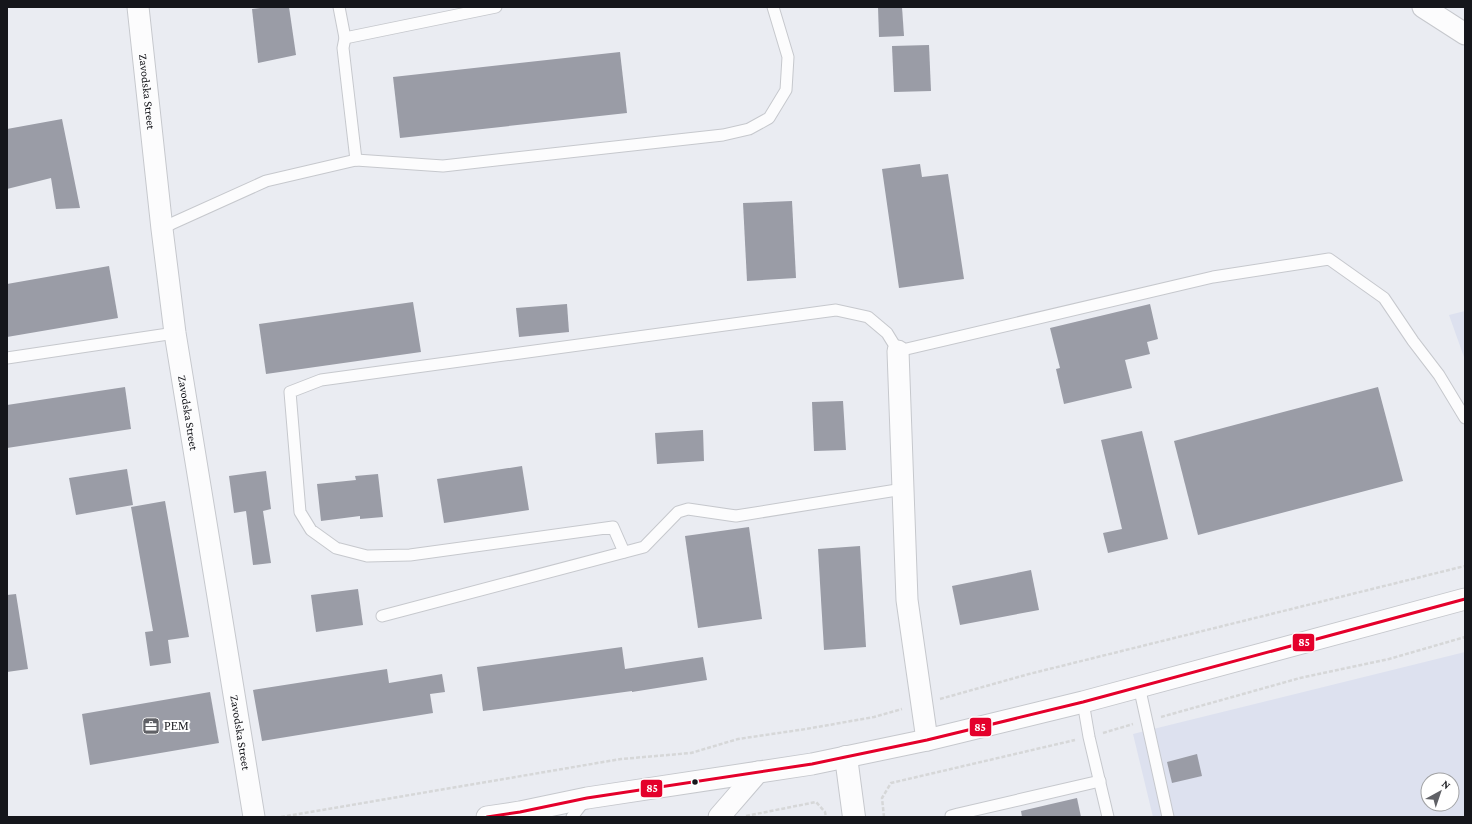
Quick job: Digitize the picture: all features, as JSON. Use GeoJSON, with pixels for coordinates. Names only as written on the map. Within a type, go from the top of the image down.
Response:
{"type":"FeatureCollection","features":[{"type":"Feature","properties":{"kind":"main road"},"geometry":{"type":"LineString","coordinates":[[846,757],[854,817]]}},
{"type":"Feature","properties":{"kind":"street","name":"Zavodska Street"},"geometry":{"type":"LineString","coordinates":[[138,7],[175,333],[254,817]]}},
{"type":"Feature","properties":{"kind":"street"},"geometry":{"type":"LineString","coordinates":[[1423,7],[1465,34]]}},
{"type":"Feature","properties":{"kind":"street"},"geometry":{"type":"LineString","coordinates":[[898,351],[907,600],[927,740]]}},
{"type":"Feature","properties":{"kind":"street"},"geometry":{"type":"LineString","coordinates":[[487,817],[520,812],[587,798],[812,764],[927,740],[1083,702],[1465,599]]}},
{"type":"Feature","properties":{"kind":"street"},"geometry":{"type":"LineString","coordinates":[[719,817],[758,772]]}},
{"type":"Feature","properties":{"kind":"lane"},"geometry":{"type":"LineString","coordinates":[[339,7],[345,38],[343,48],[356,160]]}},
{"type":"Feature","properties":{"kind":"lane"},"geometry":{"type":"LineString","coordinates":[[345,38],[496,7]]}},
{"type":"Feature","properties":{"kind":"lane"},"geometry":{"type":"LineString","coordinates":[[162,229],[266,181],[356,160],[443,166],[723,136],[749,129],[769,118],[786,90],[788,57],[773,7]]}},
{"type":"Feature","properties":{"kind":"lane"},"geometry":{"type":"LineString","coordinates":[[624,552],[613,527],[410,555],[367,556],[336,548],[311,530],[300,512],[290,392],[322,380],[836,310],[868,317],[887,333],[898,351],[1213,277],[1328,259],[1384,298],[1412,341],[1439,375],[1465,418]]}},
{"type":"Feature","properties":{"kind":"lane"},"geometry":{"type":"LineString","coordinates":[[7,358],[175,333]]}},
{"type":"Feature","properties":{"kind":"lane"},"geometry":{"type":"LineString","coordinates":[[382,616],[644,547],[678,512],[688,509],[736,516],[903,488]]}},
{"type":"Feature","properties":{"kind":"lane"},"geometry":{"type":"LineString","coordinates":[[1139,686],[1168,817]]}},
{"type":"Feature","properties":{"kind":"lane"},"geometry":{"type":"LineString","coordinates":[[1083,702],[1108,817]]}},
{"type":"Feature","properties":{"kind":"lane"},"geometry":{"type":"LineString","coordinates":[[956,816],[1101,785]]}},
{"type":"Feature","properties":{"kind":"lane"},"geometry":{"type":"LineString","coordinates":[[974,817],[1101,785]]}},
{"type":"Feature","properties":{"kind":"lane"},"geometry":{"type":"LineString","coordinates":[[572,817],[587,798]]}},
{"type":"Feature","properties":{"kind":"path"},"geometry":{"type":"LineString","coordinates":[[281,817],[621,759],[691,753],[738,739],[806,730],[874,717],[1037,672],[1465,566]]}},
{"type":"Feature","properties":{"kind":"path"},"geometry":{"type":"LineString","coordinates":[[742,817],[816,802],[825,812],[826,817]]}},
{"type":"Feature","properties":{"kind":"shaded area"},"geometry":{"type":"Polygon","coordinates":[[[1465,311],[1465,360],[1449,315],[1465,311]]]}},
{"type":"Feature","properties":{"kind":"shaded area"},"geometry":{"type":"Polygon","coordinates":[[[1465,652],[1465,817],[1153,817],[1133,734],[1465,652]]]}},
{"type":"Feature","properties":{"kind":"building"},"geometry":{"type":"Polygon","coordinates":[[[289,7],[296,55],[258,63],[252,9],[289,7]]]}},
{"type":"Feature","properties":{"kind":"building"},"geometry":{"type":"Polygon","coordinates":[[[878,7],[902,7],[904,36],[879,37],[878,7]]]}},
{"type":"Feature","properties":{"kind":"building"},"geometry":{"type":"Polygon","coordinates":[[[929,45],[931,91],[894,92],[892,46],[929,45]]]}},
{"type":"Feature","properties":{"kind":"building"},"geometry":{"type":"Polygon","coordinates":[[[620,52],[627,113],[400,138],[393,77],[620,52]]]}},
{"type":"Feature","properties":{"kind":"building"},"geometry":{"type":"Polygon","coordinates":[[[62,119],[80,208],[56,209],[51,178],[7,189],[7,129],[62,119]]]}},
{"type":"Feature","properties":{"kind":"building"},"geometry":{"type":"Polygon","coordinates":[[[920,164],[922,177],[948,174],[964,279],[899,288],[882,169],[920,164]]]}},
{"type":"Feature","properties":{"kind":"building"},"geometry":{"type":"Polygon","coordinates":[[[792,201],[796,278],[747,281],[743,203],[792,201]]]}},
{"type":"Feature","properties":{"kind":"building"},"geometry":{"type":"Polygon","coordinates":[[[109,266],[118,318],[7,337],[7,284],[109,266]]]}},
{"type":"Feature","properties":{"kind":"building"},"geometry":{"type":"Polygon","coordinates":[[[413,302],[421,352],[266,374],[259,324],[413,302]]]}},
{"type":"Feature","properties":{"kind":"building"},"geometry":{"type":"Polygon","coordinates":[[[567,304],[569,332],[519,337],[516,308],[567,304]]]}},
{"type":"Feature","properties":{"kind":"building"},"geometry":{"type":"Polygon","coordinates":[[[1150,304],[1158,339],[1147,342],[1150,354],[1125,360],[1132,388],[1064,404],[1056,369],[1060,368],[1050,328],[1150,304]]]}},
{"type":"Feature","properties":{"kind":"building"},"geometry":{"type":"Polygon","coordinates":[[[125,387],[131,429],[7,448],[7,405],[125,387]]]}},
{"type":"Feature","properties":{"kind":"building"},"geometry":{"type":"Polygon","coordinates":[[[1378,387],[1403,481],[1198,535],[1174,441],[1378,387]]]}},
{"type":"Feature","properties":{"kind":"building"},"geometry":{"type":"Polygon","coordinates":[[[843,401],[846,450],[814,451],[812,402],[843,401]]]}},
{"type":"Feature","properties":{"kind":"building"},"geometry":{"type":"Polygon","coordinates":[[[703,430],[704,461],[657,464],[655,433],[703,430]]]}},
{"type":"Feature","properties":{"kind":"building"},"geometry":{"type":"Polygon","coordinates":[[[1142,431],[1168,539],[1108,553],[1103,533],[1122,529],[1101,440],[1142,431]]]}},
{"type":"Feature","properties":{"kind":"building"},"geometry":{"type":"Polygon","coordinates":[[[522,466],[529,510],[444,523],[437,479],[522,466]]]}},
{"type":"Feature","properties":{"kind":"building"},"geometry":{"type":"Polygon","coordinates":[[[127,469],[133,505],[76,515],[69,478],[127,469]]]}},
{"type":"Feature","properties":{"kind":"building"},"geometry":{"type":"Polygon","coordinates":[[[266,471],[271,509],[263,511],[271,563],[253,565],[246,511],[234,513],[229,476],[266,471]]]}},
{"type":"Feature","properties":{"kind":"building"},"geometry":{"type":"Polygon","coordinates":[[[378,474],[383,517],[360,519],[360,516],[321,521],[317,484],[356,480],[355,476],[378,474]]]}},
{"type":"Feature","properties":{"kind":"building"},"geometry":{"type":"Polygon","coordinates":[[[165,501],[189,637],[168,640],[171,663],[150,666],[145,632],[153,631],[131,507],[165,501]]]}},
{"type":"Feature","properties":{"kind":"building"},"geometry":{"type":"Polygon","coordinates":[[[749,527],[762,619],[698,628],[685,536],[749,527]]]}},
{"type":"Feature","properties":{"kind":"building"},"geometry":{"type":"Polygon","coordinates":[[[860,546],[866,647],[824,650],[818,549],[860,546]]]}},
{"type":"Feature","properties":{"kind":"building"},"geometry":{"type":"Polygon","coordinates":[[[1031,570],[1039,610],[960,625],[952,586],[1031,570]]]}},
{"type":"Feature","properties":{"kind":"building"},"geometry":{"type":"Polygon","coordinates":[[[358,589],[363,625],[316,632],[311,595],[358,589]]]}},
{"type":"Feature","properties":{"kind":"building"},"geometry":{"type":"Polygon","coordinates":[[[16,594],[28,669],[7,672],[7,595],[16,594]]]}},
{"type":"Feature","properties":{"kind":"building"},"geometry":{"type":"Polygon","coordinates":[[[622,647],[625,669],[703,657],[707,680],[632,692],[483,711],[477,667],[622,647]]]}},
{"type":"Feature","properties":{"kind":"building"},"geometry":{"type":"Polygon","coordinates":[[[387,669],[389,683],[442,674],[445,692],[430,694],[433,713],[262,741],[253,690],[387,669]]]}},
{"type":"Feature","properties":{"kind":"building"},"geometry":{"type":"Polygon","coordinates":[[[210,692],[219,743],[90,765],[82,714],[210,692]]]}},
{"type":"Feature","properties":{"kind":"building"},"geometry":{"type":"Polygon","coordinates":[[[1197,754],[1202,776],[1172,783],[1167,762],[1197,754]]]}},
{"type":"Feature","properties":{"kind":"building"},"geometry":{"type":"Polygon","coordinates":[[[1077,798],[1081,817],[1022,817],[1021,811],[1077,798]]]}},
{"type":"Feature","properties":{"kind":"transit line","name":"85"},"geometry":{"type":"LineString","coordinates":[[487,817],[520,812],[587,798],[812,764],[927,740],[1083,702],[1465,599]]}},
{"type":"Feature","properties":{"kind":"place","name":"РЕМ"},"geometry":{"type":"Point","coordinates":[151,726]}}]}
